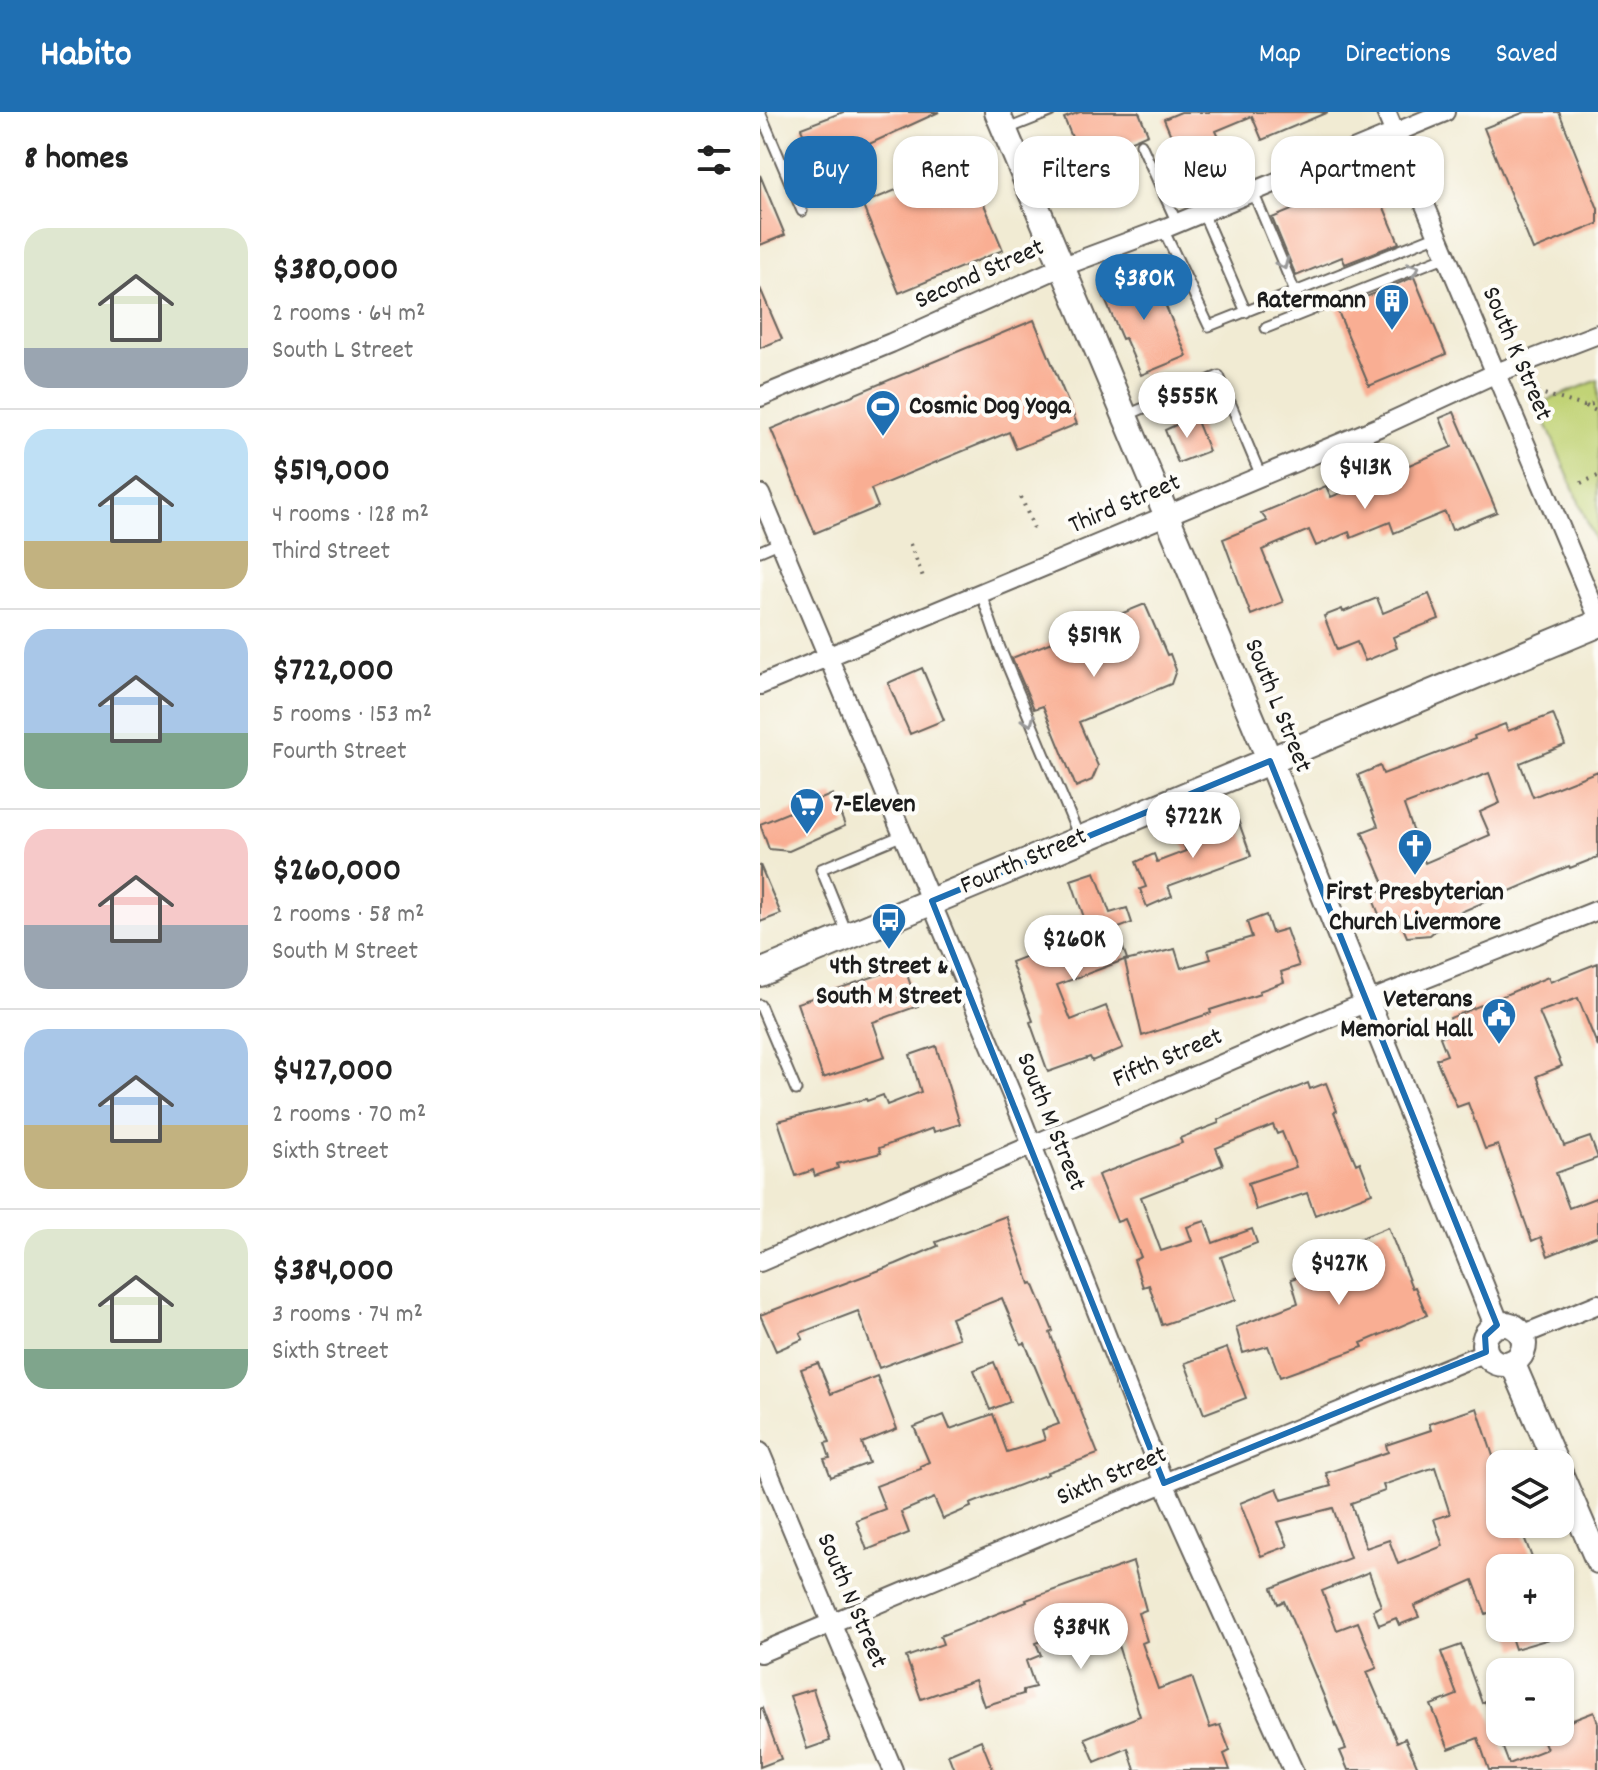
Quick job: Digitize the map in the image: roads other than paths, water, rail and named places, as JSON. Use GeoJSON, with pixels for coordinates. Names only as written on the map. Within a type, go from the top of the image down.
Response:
{"type":"FeatureCollection","features":[{"type":"Feature","properties":{"kind":"main road","name":"Fourth Street"},"geometry":{"type":"LineString","coordinates":[[760,973],[1598,624]]}},
{"type":"Feature","properties":{"kind":"street","name":"South K Street"},"geometry":{"type":"LineString","coordinates":[[1386,112],[1598,617]]}},
{"type":"Feature","properties":{"kind":"street","name":"Second Street"},"geometry":{"type":"LineString","coordinates":[[1255,191],[1445,112]]}},
{"type":"Feature","properties":{"kind":"street","name":"South L Street"},"geometry":{"type":"LineString","coordinates":[[1001,121],[1369,1001],[1497,1325]]}},
{"type":"Feature","properties":{"kind":"street","name":"Second Street"},"geometry":{"type":"LineString","coordinates":[[760,397],[1061,267],[1215,208]]}},
{"type":"Feature","properties":{"kind":"street","name":"Third Street"},"geometry":{"type":"LineString","coordinates":[[762,679],[829,656],[1379,427],[1494,374],[1598,334]]}},
{"type":"Feature","properties":{"kind":"street","name":"South M Street"},"geometry":{"type":"LineString","coordinates":[[760,494],[1033,1146],[1164,1483],[1293,1770]]}},
{"type":"Feature","properties":{"kind":"street","name":"Fifth Street"},"geometry":{"type":"LineString","coordinates":[[760,1262],[1369,1001],[1598,910]]}},
{"type":"Feature","properties":{"kind":"street"},"geometry":{"type":"LineString","coordinates":[[1522,1335],[1598,1304]]}},
{"type":"Feature","properties":{"kind":"street"},"geometry":{"type":"LineString","coordinates":[[1509,1324],[1522,1335],[1522,1354],[1512,1362],[1500,1364],[1489,1358],[1485,1336],[1497,1325],[1509,1324]]}},
{"type":"Feature","properties":{"kind":"street","name":"Sixth Street"},"geometry":{"type":"LineString","coordinates":[[760,1653],[1486,1352]]}},
{"type":"Feature","properties":{"kind":"street"},"geometry":{"type":"LineString","coordinates":[[1512,1362],[1550,1450]]}},
{"type":"Feature","properties":{"kind":"street","name":"South N Street"},"geometry":{"type":"LineString","coordinates":[[760,1452],[893,1770]]}},
{"type":"Feature","properties":{"kind":"street"},"geometry":{"type":"LineString","coordinates":[[1574,1505],[1598,1561]]}},
{"type":"Feature","properties":{"kind":"lane"},"geometry":{"type":"LineString","coordinates":[[760,112],[802,211]]}},
{"type":"Feature","properties":{"kind":"lane"},"geometry":{"type":"LineString","coordinates":[[1001,121],[1050,112]]}},
{"type":"Feature","properties":{"kind":"lane"},"geometry":{"type":"LineString","coordinates":[[1141,144],[1209,326],[1438,235]]}},
{"type":"Feature","properties":{"kind":"lane"},"geometry":{"type":"LineString","coordinates":[[1255,197],[1295,292]]}},
{"type":"Feature","properties":{"kind":"lane"},"geometry":{"type":"LineString","coordinates":[[1203,213],[1246,312]]}},
{"type":"Feature","properties":{"kind":"lane"},"geometry":{"type":"LineString","coordinates":[[1266,328],[1447,256]]}},
{"type":"Feature","properties":{"kind":"lane"},"geometry":{"type":"LineString","coordinates":[[1125,416],[1219,376],[1261,476]]}},
{"type":"Feature","properties":{"kind":"lane"},"geometry":{"type":"LineString","coordinates":[[760,551],[781,542]]}},
{"type":"Feature","properties":{"kind":"lane"},"geometry":{"type":"LineString","coordinates":[[981,593],[1000,648],[1080,839]]}},
{"type":"Feature","properties":{"kind":"lane"},"geometry":{"type":"LineString","coordinates":[[849,936],[821,869],[903,834]]}},
{"type":"Feature","properties":{"kind":"lane"},"geometry":{"type":"LineString","coordinates":[[760,1005],[796,1090]]}},
{"type":"Feature","properties":{"kind":"place","name":"Ratermann"},"geometry":{"type":"Point","coordinates":[1392,332]}},
{"type":"Feature","properties":{"kind":"place","name":"Cosmic Dog Yoga"},"geometry":{"type":"Point","coordinates":[883,438]}},
{"type":"Feature","properties":{"kind":"place","name":"7-Eleven"},"geometry":{"type":"Point","coordinates":[807,836]}},
{"type":"Feature","properties":{"kind":"place","name":"First Presbyterian Church Livermore"},"geometry":{"type":"Point","coordinates":[1415,877]}},
{"type":"Feature","properties":{"kind":"place","name":"4th Street & South M Street"},"geometry":{"type":"Point","coordinates":[889,951]}},
{"type":"Feature","properties":{"kind":"place","name":"Veterans Memorial Hall"},"geometry":{"type":"Point","coordinates":[1499,1046]}}]}
